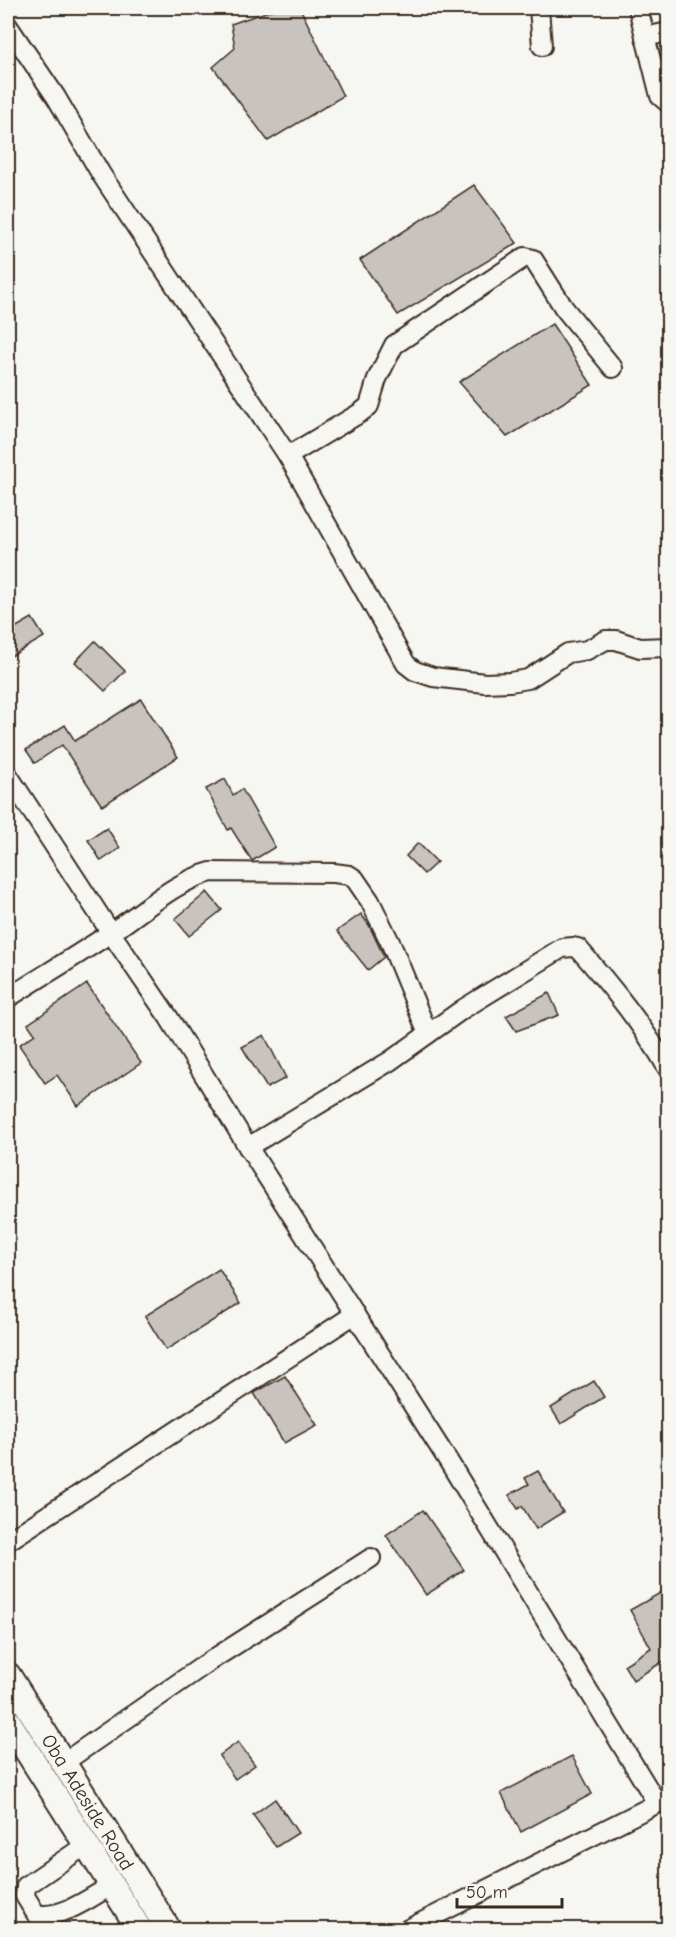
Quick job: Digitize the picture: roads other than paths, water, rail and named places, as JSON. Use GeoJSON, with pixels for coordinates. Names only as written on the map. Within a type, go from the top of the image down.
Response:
{"type":"FeatureCollection","features":[{"type":"Feature","properties":{"kind":"main road","name":"Oba Adeside Road"},"geometry":{"type":"LineString","coordinates":[[8,1675],[169,1929]]}},
{"type":"Feature","properties":{"kind":"main road"},"geometry":{"type":"LineString","coordinates":[[8,1721],[140,1929]]}},
{"type":"Feature","properties":{"kind":"street"},"geometry":{"type":"LineString","coordinates":[[538,8],[542,46]]}},
{"type":"Feature","properties":{"kind":"street"},"geometry":{"type":"LineString","coordinates":[[638,8],[660,96],[669,103]]}},
{"type":"Feature","properties":{"kind":"street"},"geometry":{"type":"LineString","coordinates":[[8,26],[56,97],[101,174],[288,456],[406,664],[415,671],[433,677],[457,681],[510,682],[528,679],[568,653],[587,650],[606,640],[616,640],[640,648],[669,647]]}},
{"type":"Feature","properties":{"kind":"street"},"geometry":{"type":"LineString","coordinates":[[645,37],[669,32]]}},
{"type":"Feature","properties":{"kind":"street"},"geometry":{"type":"LineString","coordinates":[[288,456],[369,406],[378,379],[394,345],[525,257],[529,256],[533,259],[564,308],[613,368]]}},
{"type":"Feature","properties":{"kind":"street"},"geometry":{"type":"LineString","coordinates":[[8,775],[169,1018],[248,1147],[663,1801],[406,1929]]}},
{"type":"Feature","properties":{"kind":"street"},"geometry":{"type":"LineString","coordinates":[[8,998],[198,875],[211,872],[334,873],[349,875],[355,879],[370,901],[386,933],[428,1034]]}},
{"type":"Feature","properties":{"kind":"street"},"geometry":{"type":"LineString","coordinates":[[248,1147],[390,1061],[463,1009],[562,948],[578,948],[616,992],[669,1069]]}},
{"type":"Feature","properties":{"kind":"street"},"geometry":{"type":"LineString","coordinates":[[8,1541],[355,1314]]}},
{"type":"Feature","properties":{"kind":"street"},"geometry":{"type":"LineString","coordinates":[[63,1763],[210,1661],[371,1558]]}},
{"type":"Feature","properties":{"kind":"street"},"geometry":{"type":"LineString","coordinates":[[86,1845],[26,1886],[25,1896],[36,1914],[44,1916],[57,1913],[112,1885]]}}]}
